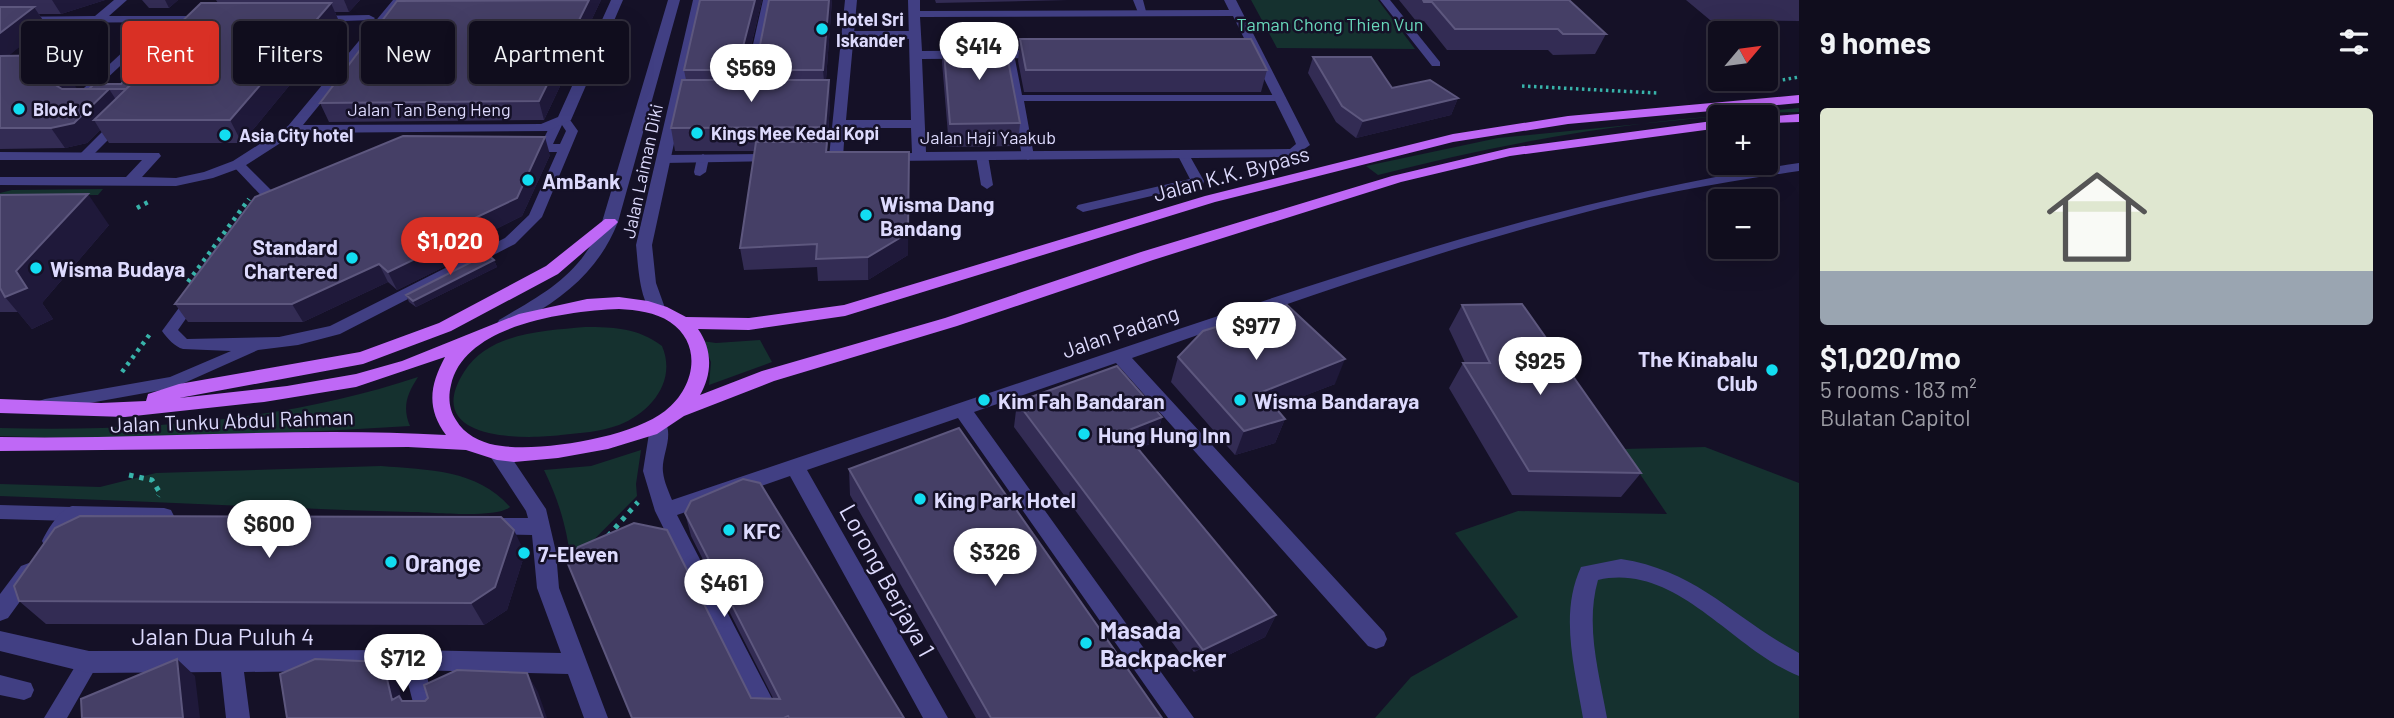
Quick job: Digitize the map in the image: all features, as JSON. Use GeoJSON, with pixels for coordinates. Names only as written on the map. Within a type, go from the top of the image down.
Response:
{"type":"FeatureCollection","features":[{"type":"Feature","properties":{"kind":"main road","name":"Jalan K.K. Bypass"},"geometry":{"type":"LineString","coordinates":[[683,323],[750,324],[845,310],[1210,199],[1453,138],[1568,120],[1799,99]]}},
{"type":"Feature","properties":{"kind":"main road"},"geometry":{"type":"LineString","coordinates":[[1778,119],[1799,118]]}},
{"type":"Feature","properties":{"kind":"main road"},"geometry":{"type":"LineString","coordinates":[[676,412],[768,376],[951,322],[1147,256],[1397,179],[1510,152],[1708,126]]}},
{"type":"Feature","properties":{"kind":"main road"},"geometry":{"type":"LineString","coordinates":[[117,410],[179,391],[363,358],[435,331],[485,308],[552,270],[610,222]]}},
{"type":"Feature","properties":{"kind":"main road","name":"Jalan Tunku Abdul Rahman"},"geometry":{"type":"LineString","coordinates":[[0,406],[117,410],[233,399],[338,384],[422,361],[502,326],[557,309],[618,303],[657,308]]}},
{"type":"Feature","properties":{"kind":"main road"},"geometry":{"type":"LineString","coordinates":[[498,453],[580,447],[639,434],[658,426],[676,412],[695,389],[701,366],[692,334],[671,313],[657,308]]}},
{"type":"Feature","properties":{"kind":"main road"},"geometry":{"type":"LineString","coordinates":[[466,443],[445,422],[440,406],[442,384],[452,361],[471,340]]}},
{"type":"Feature","properties":{"kind":"main road","name":"Jalan Tunku Abdul Rahman"},"geometry":{"type":"LineString","coordinates":[[0,444],[67,447],[404,438],[466,443],[498,453]]}},
{"type":"Feature","properties":{"kind":"street"},"geometry":{"type":"LineString","coordinates":[[97,20],[121,0]]}},
{"type":"Feature","properties":{"kind":"street"},"geometry":{"type":"LineString","coordinates":[[244,161],[280,129],[384,0]]}},
{"type":"Feature","properties":{"kind":"street"},"geometry":{"type":"LineString","coordinates":[[0,181],[176,182],[208,175],[244,161],[293,129],[399,0]]}},
{"type":"Feature","properties":{"kind":"street"},"geometry":{"type":"LineString","coordinates":[[560,123],[617,0]]}},
{"type":"Feature","properties":{"kind":"street","name":"Jalan Laiman Diki"},"geometry":{"type":"LineString","coordinates":[[502,326],[548,298],[575,276],[596,253],[610,222],[674,0]]}},
{"type":"Feature","properties":{"kind":"street","name":"Jalan Laiman Diki"},"geometry":{"type":"LineString","coordinates":[[657,308],[648,283],[645,245],[664,159],[683,98],[699,0]]}},
{"type":"Feature","properties":{"kind":"street"},"geometry":{"type":"LineString","coordinates":[[836,157],[839,124],[835,98],[848,35],[851,0]]}},
{"type":"Feature","properties":{"kind":"street"},"geometry":{"type":"LineString","coordinates":[[914,0],[919,156]]}},
{"type":"Feature","properties":{"kind":"street"},"geometry":{"type":"LineString","coordinates":[[1230,0],[1249,53],[1280,98]]}},
{"type":"Feature","properties":{"kind":"street"},"geometry":{"type":"LineString","coordinates":[[915,14],[1235,13]]}},
{"type":"Feature","properties":{"kind":"street"},"geometry":{"type":"LineString","coordinates":[[305,19],[369,18]]}},
{"type":"Feature","properties":{"kind":"street"},"geometry":{"type":"LineString","coordinates":[[0,20],[216,19]]}},
{"type":"Feature","properties":{"kind":"street"},"geometry":{"type":"LineString","coordinates":[[848,35],[915,35]]}},
{"type":"Feature","properties":{"kind":"street"},"geometry":{"type":"LineString","coordinates":[[916,55],[1050,54]]}},
{"type":"Feature","properties":{"kind":"street","name":"Jalan Haji Yaakub"},"geometry":{"type":"LineString","coordinates":[[878,157],[1293,153],[1303,145],[1280,98]]}},
{"type":"Feature","properties":{"kind":"street","name":"Jalan Tan Beng Heng"},"geometry":{"type":"LineString","coordinates":[[293,129],[543,128],[560,123]]}},
{"type":"Feature","properties":{"kind":"street"},"geometry":{"type":"LineString","coordinates":[[839,124],[918,124]]}},
{"type":"Feature","properties":{"kind":"street"},"geometry":{"type":"LineString","coordinates":[[0,156],[154,156],[131,181]]}},
{"type":"Feature","properties":{"kind":"street"},"geometry":{"type":"LineString","coordinates":[[664,159],[702,165],[795,158]]}},
{"type":"Feature","properties":{"kind":"street","name":"Jalan Padang"},"geometry":{"type":"LineString","coordinates":[[666,511],[1358,274],[1540,218],[1697,181],[1799,167]]}},
{"type":"Feature","properties":{"kind":"street"},"geometry":{"type":"LineString","coordinates":[[1120,356],[1376,639]]}},
{"type":"Feature","properties":{"kind":"street"},"geometry":{"type":"LineString","coordinates":[[962,409],[1182,718]]}},
{"type":"Feature","properties":{"kind":"street"},"geometry":{"type":"LineString","coordinates":[[658,426],[659,439],[653,471],[666,511],[770,718]]}},
{"type":"Feature","properties":{"kind":"street"},"geometry":{"type":"LineString","coordinates":[[498,453],[536,509],[541,527],[548,588],[596,718]]}},
{"type":"Feature","properties":{"kind":"street","name":"Lorong Berjaya 1"},"geometry":{"type":"LineString","coordinates":[[795,467],[936,718]]}},
{"type":"Feature","properties":{"kind":"street"},"geometry":{"type":"LineString","coordinates":[[0,611],[72,514],[187,517]]}},
{"type":"Feature","properties":{"kind":"street"},"geometry":{"type":"LineString","coordinates":[[461,526],[541,527]]}},
{"type":"Feature","properties":{"kind":"street"},"geometry":{"type":"LineString","coordinates":[[1595,718],[1579,627],[1582,592],[1589,573],[1619,567],[1655,573],[1693,593],[1759,641],[1799,665]]}},
{"type":"Feature","properties":{"kind":"street","name":"Jalan Dua Puluh 4"},"geometry":{"type":"LineString","coordinates":[[0,641],[89,662],[412,660],[575,664]]}},
{"type":"Feature","properties":{"kind":"street"},"geometry":{"type":"LineString","coordinates":[[231,661],[238,718]]}},
{"type":"Feature","properties":{"kind":"lane"},"geometry":{"type":"LineString","coordinates":[[761,98],[741,98],[768,0]]}},
{"type":"Feature","properties":{"kind":"lane"},"geometry":{"type":"LineString","coordinates":[[1138,0],[1143,13]]}},
{"type":"Feature","properties":{"kind":"lane"},"geometry":{"type":"LineString","coordinates":[[1385,0],[1436,64]]}},
{"type":"Feature","properties":{"kind":"lane"},"geometry":{"type":"LineString","coordinates":[[389,13],[404,13]]}},
{"type":"Feature","properties":{"kind":"lane"},"geometry":{"type":"LineString","coordinates":[[85,156],[178,63],[172,47],[141,47],[131,50],[75,102],[138,102]]}},
{"type":"Feature","properties":{"kind":"lane"},"geometry":{"type":"LineString","coordinates":[[1009,54],[1028,156]]}},
{"type":"Feature","properties":{"kind":"lane"},"geometry":{"type":"LineString","coordinates":[[1017,98],[1280,98]]}},
{"type":"Feature","properties":{"kind":"lane"},"geometry":{"type":"LineString","coordinates":[[202,287],[170,331],[183,344],[255,346],[316,336],[335,330],[510,241],[535,217],[572,131],[560,123],[545,148]]}},
{"type":"Feature","properties":{"kind":"lane"},"geometry":{"type":"LineString","coordinates":[[517,148],[565,148]]}},
{"type":"Feature","properties":{"kind":"lane"},"geometry":{"type":"LineString","coordinates":[[1083,208],[1198,181],[1183,154]]}},
{"type":"Feature","properties":{"kind":"lane"},"geometry":{"type":"LineString","coordinates":[[982,156],[987,185]]}},
{"type":"Feature","properties":{"kind":"lane"},"geometry":{"type":"LineString","coordinates":[[244,161],[265,191],[281,200],[258,210]]}},
{"type":"Feature","properties":{"kind":"lane"},"geometry":{"type":"LineString","coordinates":[[39,407],[173,382],[255,346]]}},
{"type":"Feature","properties":{"kind":"lane"},"geometry":{"type":"LineString","coordinates":[[0,512],[72,514]]}},
{"type":"Feature","properties":{"kind":"lane"},"geometry":{"type":"LineString","coordinates":[[412,660],[428,718]]}},
{"type":"Feature","properties":{"kind":"lane"},"geometry":{"type":"LineString","coordinates":[[55,718],[89,662]]}},
{"type":"Feature","properties":{"kind":"lane"},"geometry":{"type":"LineString","coordinates":[[0,685],[24,690]]}},
{"type":"Feature","properties":{"kind":"path"},"geometry":{"type":"LineString","coordinates":[[19,59],[67,20]]}},
{"type":"Feature","properties":{"kind":"path"},"geometry":{"type":"LineString","coordinates":[[1778,81],[1799,77]]}},
{"type":"Feature","properties":{"kind":"path"},"geometry":{"type":"LineString","coordinates":[[1522,86],[1658,93]]}},
{"type":"Feature","properties":{"kind":"path"},"geometry":{"type":"LineString","coordinates":[[129,475],[152,480],[160,493]]}},
{"type":"Feature","properties":{"kind":"path"},"geometry":{"type":"LineString","coordinates":[[603,541],[638,502]]}},
{"type":"Feature","properties":{"kind":"green space","name":"Taman Chong Thien Vun"},"geometry":{"type":"Polygon","coordinates":[[[1251,0],[1378,0],[1415,49],[1277,48],[1251,0]]]}},
{"type":"Feature","properties":{"kind":"green space"},"geometry":{"type":"Polygon","coordinates":[[[1799,108],[1799,112],[1778,113],[1778,110],[1799,108]]]}},
{"type":"Feature","properties":{"kind":"green space"},"geometry":{"type":"Polygon","coordinates":[[[1652,123],[1534,140],[1378,175],[1366,166],[1498,138],[1652,123]]]}},
{"type":"Feature","properties":{"kind":"green space"},"geometry":{"type":"Polygon","coordinates":[[[103,189],[98,195],[0,196],[0,193],[12,190],[103,189]]]}},
{"type":"Feature","properties":{"kind":"green space"},"geometry":{"type":"Polygon","coordinates":[[[585,327],[625,330],[644,335],[662,346],[666,359],[663,383],[651,404],[631,419],[597,431],[523,437],[481,431],[465,423],[455,411],[454,394],[464,372],[488,349],[502,341],[535,332],[585,327]]]}},
{"type":"Feature","properties":{"kind":"green space"},"geometry":{"type":"Polygon","coordinates":[[[760,340],[772,362],[709,385],[711,362],[702,341],[716,343],[760,340]]]}},
{"type":"Feature","properties":{"kind":"green space"},"geometry":{"type":"Polygon","coordinates":[[[418,377],[407,401],[406,413],[410,426],[154,437],[0,436],[0,428],[105,428],[264,414],[368,392],[418,377]]]}},
{"type":"Feature","properties":{"kind":"green space"},"geometry":{"type":"Polygon","coordinates":[[[1705,447],[1799,483],[1799,718],[1375,718],[1411,677],[1518,617],[1455,533],[1518,511],[1667,514],[1623,449],[1705,447]]]}},
{"type":"Feature","properties":{"kind":"green space"},"geometry":{"type":"Polygon","coordinates":[[[641,450],[637,496],[571,563],[562,515],[544,470],[591,466],[641,450]]]}},
{"type":"Feature","properties":{"kind":"green space"},"geometry":{"type":"Polygon","coordinates":[[[381,466],[434,471],[467,478],[497,494],[510,507],[491,513],[463,514],[0,496],[0,484],[100,487],[156,473],[381,466]]]}},
{"type":"Feature","properties":{"kind":"building"},"geometry":{"type":"Polygon","coordinates":[[[589,0],[579,21],[469,21],[469,84],[547,84],[539,101],[320,103],[334,84],[347,84],[347,67],[361,49],[361,84],[455,84],[455,21],[382,21],[397,1],[589,0]]]}},
{"type":"Feature","properties":{"kind":"building"},"geometry":{"type":"Polygon","coordinates":[[[700,0],[755,0],[737,70],[684,70],[700,0]]]}},
{"type":"Feature","properties":{"kind":"building"},"geometry":{"type":"Polygon","coordinates":[[[769,0],[829,0],[823,70],[755,70],[769,0]]]}},
{"type":"Feature","properties":{"kind":"building"},"geometry":{"type":"Polygon","coordinates":[[[1423,0],[1569,0],[1606,34],[1563,34],[1558,29],[1455,29],[1432,2],[1423,0]]]}},
{"type":"Feature","properties":{"kind":"building"},"geometry":{"type":"Polygon","coordinates":[[[201,3],[331,3],[315,21],[233,21],[233,84],[261,84],[230,120],[94,120],[131,84],[219,84],[219,21],[182,21],[201,3]]]}},
{"type":"Feature","properties":{"kind":"building"},"geometry":{"type":"Polygon","coordinates":[[[0,7],[34,7],[0,33],[0,7]]]}},
{"type":"Feature","properties":{"kind":"building"},"geometry":{"type":"Polygon","coordinates":[[[1004,39],[1020,123],[950,124],[943,40],[1004,39]]]}},
{"type":"Feature","properties":{"kind":"building"},"geometry":{"type":"Polygon","coordinates":[[[1020,39],[1251,39],[1267,70],[1026,70],[1020,39]]]}},
{"type":"Feature","properties":{"kind":"building"},"geometry":{"type":"Polygon","coordinates":[[[0,56],[21,56],[21,84],[54,84],[62,89],[109,89],[74,123],[51,128],[0,128],[0,56]]]}},
{"type":"Feature","properties":{"kind":"building"},"geometry":{"type":"Polygon","coordinates":[[[1313,57],[1371,57],[1392,88],[1430,80],[1458,98],[1363,121],[1342,106],[1313,57]]]}},
{"type":"Feature","properties":{"kind":"building"},"geometry":{"type":"Polygon","coordinates":[[[682,80],[829,80],[825,127],[671,128],[682,80]]]}},
{"type":"Feature","properties":{"kind":"building"},"geometry":{"type":"Polygon","coordinates":[[[94,84],[131,84],[126,89],[89,89],[94,84]]]}},
{"type":"Feature","properties":{"kind":"building"},"geometry":{"type":"Polygon","coordinates":[[[403,136],[545,137],[517,198],[460,225],[469,233],[388,272],[379,264],[292,304],[175,304],[255,197],[403,136]]]}},
{"type":"Feature","properties":{"kind":"building"},"geometry":{"type":"Polygon","coordinates":[[[756,142],[827,142],[826,152],[909,152],[908,233],[868,257],[816,259],[817,244],[740,248],[756,142]]]}},
{"type":"Feature","properties":{"kind":"building"},"geometry":{"type":"Polygon","coordinates":[[[88,194],[16,271],[27,288],[5,297],[0,288],[0,195],[88,194]]]}},
{"type":"Feature","properties":{"kind":"building"},"geometry":{"type":"Polygon","coordinates":[[[487,254],[494,260],[413,301],[406,295],[487,254]]]}},
{"type":"Feature","properties":{"kind":"building"},"geometry":{"type":"Polygon","coordinates":[[[1522,304],[1641,473],[1529,471],[1463,363],[1490,363],[1462,305],[1522,304]]]}},
{"type":"Feature","properties":{"kind":"building","name":"Wisma Bandaraya"},"geometry":{"type":"Polygon","coordinates":[[[1287,305],[1345,359],[1262,392],[1285,419],[1244,431],[1178,357],[1203,331],[1287,305]]]}},
{"type":"Feature","properties":{"kind":"building"},"geometry":{"type":"Polygon","coordinates":[[[1117,366],[1162,417],[1124,432],[1276,615],[1203,650],[1017,402],[1117,366]]]}},
{"type":"Feature","properties":{"kind":"building"},"geometry":{"type":"Polygon","coordinates":[[[959,428],[1162,718],[991,718],[849,469],[959,428]]]}},
{"type":"Feature","properties":{"kind":"building"},"geometry":{"type":"Polygon","coordinates":[[[743,479],[760,483],[904,718],[632,718],[568,564],[578,547],[634,523],[667,530],[751,698],[780,699],[685,513],[691,501],[743,479]]]}},
{"type":"Feature","properties":{"kind":"building"},"geometry":{"type":"Polygon","coordinates":[[[80,516],[501,517],[514,530],[495,587],[471,603],[19,601],[14,586],[55,528],[80,516]]]}},
{"type":"Feature","properties":{"kind":"building"},"geometry":{"type":"Polygon","coordinates":[[[177,659],[183,718],[82,718],[81,699],[177,659]]]}},
{"type":"Feature","properties":{"kind":"building"},"geometry":{"type":"Polygon","coordinates":[[[315,659],[383,662],[392,700],[399,696],[402,701],[425,701],[428,698],[424,685],[457,670],[527,673],[543,718],[287,718],[280,674],[315,659]]]}},
{"type":"Feature","properties":{"kind":"place","name":"Hotel Sri Iskander"},"geometry":{"type":"Point","coordinates":[822,29]}},
{"type":"Feature","properties":{"kind":"place","name":"Block C"},"geometry":{"type":"Point","coordinates":[19,109]}},
{"type":"Feature","properties":{"kind":"place","name":"Kings Mee Kedai Kopi"},"geometry":{"type":"Point","coordinates":[697,133]}},
{"type":"Feature","properties":{"kind":"place","name":"Asia City hotel"},"geometry":{"type":"Point","coordinates":[225,135]}},
{"type":"Feature","properties":{"kind":"place","name":"AmBank"},"geometry":{"type":"Point","coordinates":[528,180]}},
{"type":"Feature","properties":{"kind":"place","name":"Wisma Dang Bandang"},"geometry":{"type":"Point","coordinates":[866,215]}},
{"type":"Feature","properties":{"kind":"place","name":"Standard Chartered"},"geometry":{"type":"Point","coordinates":[352,258]}},
{"type":"Feature","properties":{"kind":"place","name":"Wisma Budaya"},"geometry":{"type":"Point","coordinates":[36,268]}},
{"type":"Feature","properties":{"kind":"place","name":"The Kinabalu Club"},"geometry":{"type":"Point","coordinates":[1772,370]}},
{"type":"Feature","properties":{"kind":"place","name":"Kim Fah Bandaran"},"geometry":{"type":"Point","coordinates":[984,400]}},
{"type":"Feature","properties":{"kind":"place","name":"Wisma Bandaraya"},"geometry":{"type":"Point","coordinates":[1240,400]}},
{"type":"Feature","properties":{"kind":"place","name":"Hung Hung Inn"},"geometry":{"type":"Point","coordinates":[1084,434]}},
{"type":"Feature","properties":{"kind":"place","name":"King Park Hotel"},"geometry":{"type":"Point","coordinates":[920,499]}},
{"type":"Feature","properties":{"kind":"place","name":"KFC"},"geometry":{"type":"Point","coordinates":[729,530]}},
{"type":"Feature","properties":{"kind":"place","name":"7-Eleven"},"geometry":{"type":"Point","coordinates":[524,553]}},
{"type":"Feature","properties":{"kind":"place","name":"Orange"},"geometry":{"type":"Point","coordinates":[391,562]}},
{"type":"Feature","properties":{"kind":"place","name":"Masada Backpacker"},"geometry":{"type":"Point","coordinates":[1086,643]}}]}
